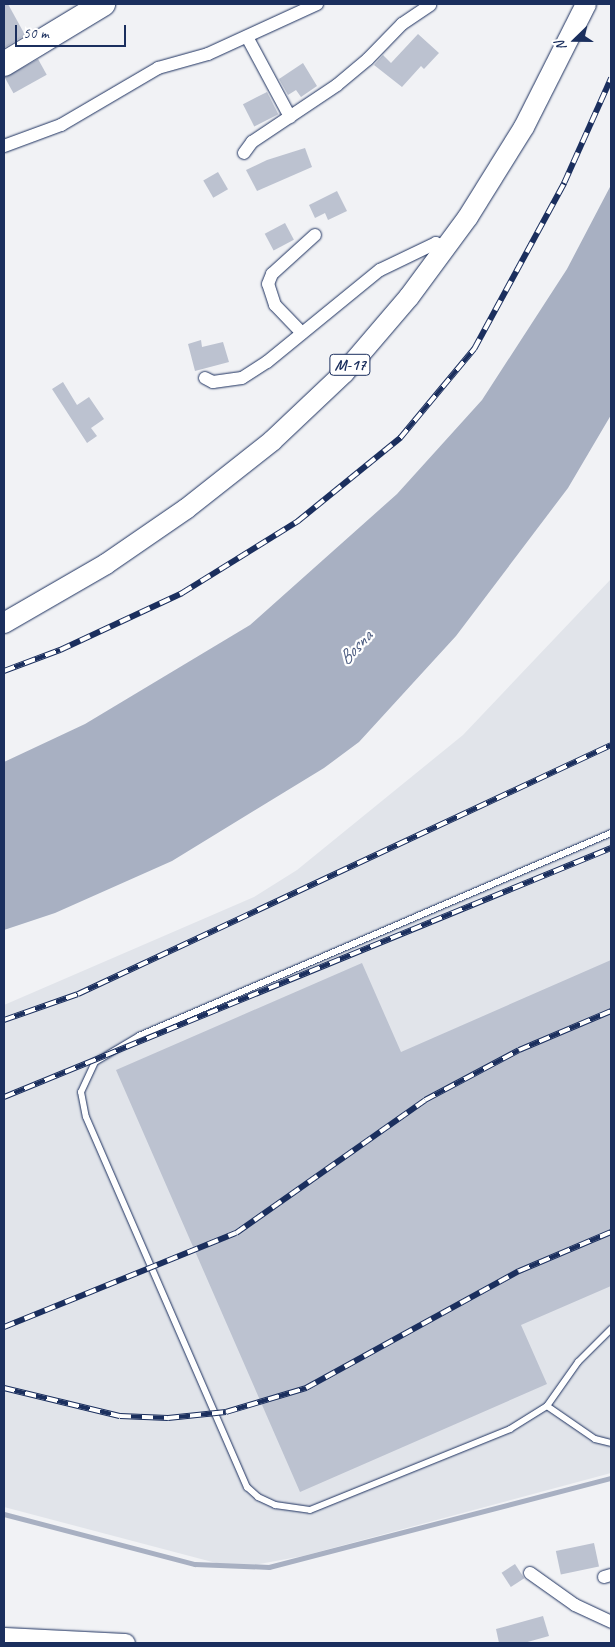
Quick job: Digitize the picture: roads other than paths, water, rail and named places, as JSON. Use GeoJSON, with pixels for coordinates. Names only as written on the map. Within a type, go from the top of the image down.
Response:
{"type":"FeatureCollection","features":[{"type":"Feature","properties":{"kind":"highway"},"geometry":{"type":"LineString","coordinates":[[4,64],[103,4]]}},
{"type":"Feature","properties":{"kind":"main road","name":"M-17"},"geometry":{"type":"LineString","coordinates":[[4,623],[98,569],[186,509],[272,441],[344,373],[409,297],[445,249],[524,127],[586,4]]}},
{"type":"Feature","properties":{"kind":"main road"},"geometry":{"type":"LineString","coordinates":[[4,1637],[126,1643]]}},
{"type":"Feature","properties":{"kind":"street"},"geometry":{"type":"LineString","coordinates":[[4,146],[61,125],[158,68],[208,54],[247,38],[317,4]]}},
{"type":"Feature","properties":{"kind":"street"},"geometry":{"type":"LineString","coordinates":[[244,153],[252,142],[343,80],[368,59],[402,24],[430,5]]}},
{"type":"Feature","properties":{"kind":"street"},"geometry":{"type":"LineString","coordinates":[[247,38],[290,117]]}},
{"type":"Feature","properties":{"kind":"street"},"geometry":{"type":"LineString","coordinates":[[302,333],[275,305],[268,284],[272,274],[314,235]]}},
{"type":"Feature","properties":{"kind":"street"},"geometry":{"type":"LineString","coordinates":[[205,378],[213,382],[242,378],[302,333],[380,270],[436,243],[445,249]]}},
{"type":"Feature","properties":{"kind":"street"},"geometry":{"type":"LineString","coordinates":[[530,1573],[575,1605],[611,1622]]}},
{"type":"Feature","properties":{"kind":"lane"},"geometry":{"type":"LineString","coordinates":[[611,833],[139,1036],[95,1062],[87,1073],[81,1092],[86,1117],[247,1487],[258,1497],[275,1505],[310,1510],[510,1429],[547,1406],[578,1362],[611,1330]]}},
{"type":"Feature","properties":{"kind":"lane"},"geometry":{"type":"LineString","coordinates":[[547,1406],[595,1439],[611,1443]]}},
{"type":"Feature","properties":{"kind":"water","name":"Bosna"},"geometry":{"type":"Polygon","coordinates":[[[611,185],[611,415],[568,488],[456,636],[359,742],[324,768],[172,861],[55,913],[4,930],[4,762],[85,724],[250,625],[397,494],[482,400],[567,269],[611,185]]]}},
{"type":"Feature","properties":{"kind":"waterway"},"geometry":{"type":"LineString","coordinates":[[4,1514],[195,1564],[269,1567],[611,1478]]}},
{"type":"Feature","properties":{"kind":"railway"},"geometry":{"type":"LineString","coordinates":[[4,671],[60,650],[182,593],[298,521],[400,438],[474,349],[564,183],[611,78]]}},
{"type":"Feature","properties":{"kind":"railway"},"geometry":{"type":"LineString","coordinates":[[4,1020],[78,994],[611,745]]}},
{"type":"Feature","properties":{"kind":"railway"},"geometry":{"type":"LineString","coordinates":[[4,1097],[611,848]]}},
{"type":"Feature","properties":{"kind":"railway"},"geometry":{"type":"LineString","coordinates":[[4,1327],[236,1233],[425,1100],[519,1050],[611,1011]]}},
{"type":"Feature","properties":{"kind":"railway"},"geometry":{"type":"LineString","coordinates":[[4,1388],[120,1416],[168,1418],[226,1412],[306,1388],[519,1271],[611,1232]]}}]}
